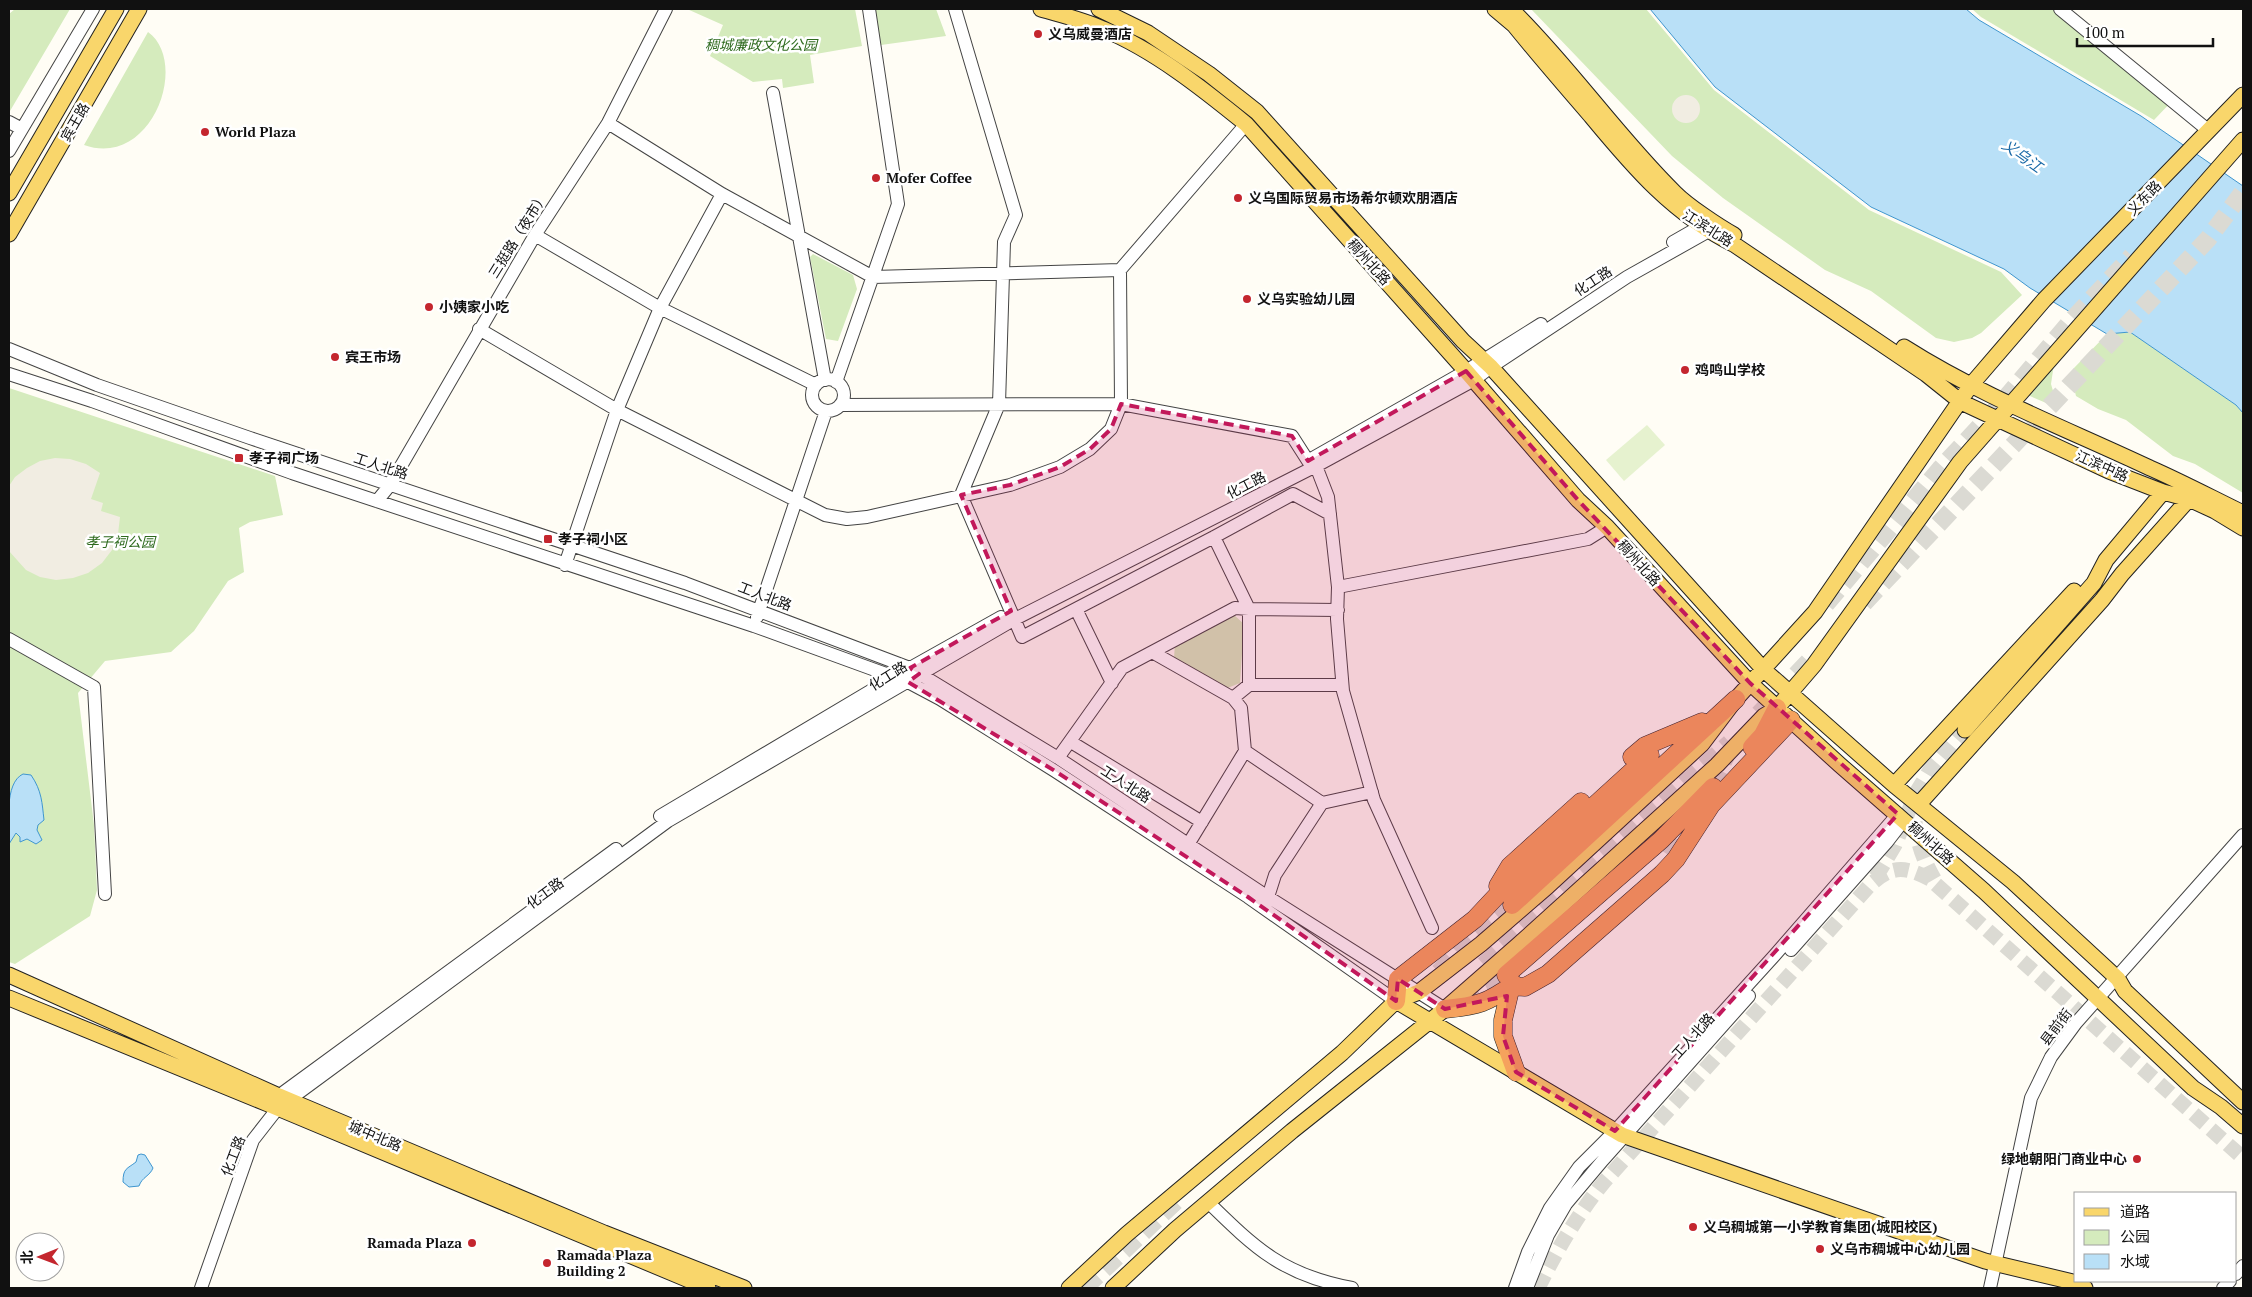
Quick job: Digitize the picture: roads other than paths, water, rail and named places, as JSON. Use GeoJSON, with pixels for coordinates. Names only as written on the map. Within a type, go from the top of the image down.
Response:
{"type":"FeatureCollection","features":[{"type":"Feature","properties":{"kind":"highway"},"geometry":{"type":"LineString","coordinates":[[1512,905],[1736,699]]}},
{"type":"Feature","properties":{"kind":"highway"},"geometry":{"type":"LineString","coordinates":[[1445,1009],[1469,1007],[1491,1000],[1508,980],[1660,840],[1763,735],[1777,708]]}},
{"type":"Feature","properties":{"kind":"highway"},"geometry":{"type":"LineString","coordinates":[[1493,900],[1499,883],[1510,866],[1645,746],[1674,735],[1718,714]]}},
{"type":"Feature","properties":{"kind":"highway"},"geometry":{"type":"LineString","coordinates":[[1508,980],[1525,987],[1548,974],[1662,874],[1676,859],[1711,805],[1791,720]]}},
{"type":"Feature","properties":{"kind":"highway"},"geometry":{"type":"LineString","coordinates":[[1396,1001],[1398,979],[1475,919],[1504,888],[1650,755]]}},
{"type":"Feature","properties":{"kind":"highway"},"geometry":{"type":"LineString","coordinates":[[1508,980],[1570,941],[1667,854]]}},
{"type":"Feature","properties":{"kind":"highway"},"geometry":{"type":"LineString","coordinates":[[1508,980],[1503,1036],[1516,1072]]}},
{"type":"Feature","properties":{"kind":"main road","name":"宾王路"},"geometry":{"type":"LineString","coordinates":[[9,193],[116,9]]}},
{"type":"Feature","properties":{"kind":"main road","name":"宾王路"},"geometry":{"type":"LineString","coordinates":[[9,234],[139,9]]}},
{"type":"Feature","properties":{"kind":"main road","name":"稠州北路"},"geometry":{"type":"LineString","coordinates":[[1041,9],[1104,29],[1147,53],[1206,92],[1246,124],[1470,375],[1578,500],[1607,527],[1750,683],[1984,891],[2193,1088],[2221,1106],[2243,1126]]}},
{"type":"Feature","properties":{"kind":"main road","name":"稠州北路"},"geometry":{"type":"LineString","coordinates":[[1099,9],[1148,33],[1209,74],[1257,112],[1463,341],[1487,363],[1764,670],[1894,785],[2013,882],[2118,979],[2124,991],[2243,1102]]}},
{"type":"Feature","properties":{"kind":"main road","name":"江滨北路"},"geometry":{"type":"LineString","coordinates":[[1495,9],[1514,25],[1632,165],[1679,210],[1757,248],[1933,366],[1971,385]]}},
{"type":"Feature","properties":{"kind":"main road","name":"江滨北路"},"geometry":{"type":"LineString","coordinates":[[1510,9],[1546,43],[1625,138],[1676,194],[1710,226],[1767,267],[1926,374],[1961,402]]}},
{"type":"Feature","properties":{"kind":"main road","name":"义东路"},"geometry":{"type":"LineString","coordinates":[[1396,1001],[1418,992],[1481,944],[1592,846],[1702,744],[1736,699],[1815,612],[1971,385],[2044,300],[2243,95]]}},
{"type":"Feature","properties":{"kind":"main road"},"geometry":{"type":"LineString","coordinates":[[1113,1288],[1208,1202],[1292,1131],[1445,1009],[1717,765],[1764,716],[1777,708],[1788,692],[1814,665],[1960,462],[2224,164],[2243,140]]}},
{"type":"Feature","properties":{"kind":"main road","name":"江滨中路"},"geometry":{"type":"LineString","coordinates":[[1971,385],[2011,406],[2150,468],[2243,513]]}},
{"type":"Feature","properties":{"kind":"main road","name":"江滨中路"},"geometry":{"type":"LineString","coordinates":[[1961,402],[2109,470],[2163,492],[2189,499],[2215,511],[2243,528]]}},
{"type":"Feature","properties":{"kind":"main road"},"geometry":{"type":"LineString","coordinates":[[1894,785],[2069,596],[2106,560],[2163,492]]}},
{"type":"Feature","properties":{"kind":"main road"},"geometry":{"type":"LineString","coordinates":[[1919,804],[2102,600],[2122,574],[2189,499]]}},
{"type":"Feature","properties":{"kind":"main road"},"geometry":{"type":"LineString","coordinates":[[2121,542],[2131,539],[2137,542],[2140,547],[2139,555]]}},
{"type":"Feature","properties":{"kind":"main road"},"geometry":{"type":"LineString","coordinates":[[2106,560],[2094,583],[1968,733],[2103,586],[2122,574]]}},
{"type":"Feature","properties":{"kind":"main road","name":"城中北路"},"geometry":{"type":"LineString","coordinates":[[9,975],[279,1102],[708,1288]]}},
{"type":"Feature","properties":{"kind":"main road","name":"城中北路"},"geometry":{"type":"LineString","coordinates":[[9,998],[279,1102],[740,1287]]}},
{"type":"Feature","properties":{"kind":"main road"},"geometry":{"type":"LineString","coordinates":[[1069,1288],[1127,1234],[1342,1053],[1396,1001],[1620,1133],[1995,1263],[2073,1282],[2085,1288]]}},
{"type":"Feature","properties":{"kind":"street"},"geometry":{"type":"LineString","coordinates":[[9,151],[93,9]]}},
{"type":"Feature","properties":{"kind":"street","name":"三挺路（夜市）"},"geometry":{"type":"LineString","coordinates":[[377,501],[390,485],[479,328],[535,235],[608,123],[666,9]]}},
{"type":"Feature","properties":{"kind":"street"},"geometry":{"type":"LineString","coordinates":[[773,93],[798,236],[830,384],[843,401],[832,411],[818,408],[812,399],[813,390],[830,384],[873,278],[898,204],[869,9]]}},
{"type":"Feature","properties":{"kind":"street"},"geometry":{"type":"LineString","coordinates":[[955,9],[1016,215],[1004,242],[999,404],[961,495],[1022,637],[1214,538],[1293,494],[1330,514]]}},
{"type":"Feature","properties":{"kind":"street"},"geometry":{"type":"LineString","coordinates":[[2060,9],[2209,131]]}},
{"type":"Feature","properties":{"kind":"street"},"geometry":{"type":"LineString","coordinates":[[9,122],[22,129]]}},
{"type":"Feature","properties":{"kind":"street"},"geometry":{"type":"LineString","coordinates":[[608,123],[722,194],[873,278],[1120,270]]}},
{"type":"Feature","properties":{"kind":"street"},"geometry":{"type":"LineString","coordinates":[[479,328],[617,410],[825,515],[847,519],[867,517],[1010,485],[1060,467],[1090,449],[1111,429],[1121,404],[1120,270],[1246,124]]}},
{"type":"Feature","properties":{"kind":"street"},"geometry":{"type":"LineString","coordinates":[[565,565],[617,410],[660,308],[722,194]]}},
{"type":"Feature","properties":{"kind":"street","name":"化工路"},"geometry":{"type":"LineString","coordinates":[[201,1288],[253,1140],[279,1102],[663,814],[894,678],[915,671],[1013,615],[1312,464],[1470,375],[1710,226]]}},
{"type":"Feature","properties":{"kind":"street"},"geometry":{"type":"LineString","coordinates":[[535,235],[660,308],[873,404]]}},
{"type":"Feature","properties":{"kind":"street","name":"工人北路"},"geometry":{"type":"LineString","coordinates":[[9,349],[106,388],[686,583],[915,671],[1058,758],[1268,897],[1445,1009]]}},
{"type":"Feature","properties":{"kind":"street","name":"工人北路"},"geometry":{"type":"LineString","coordinates":[[9,374],[92,401],[292,473],[565,565],[754,626],[908,682],[940,699],[1248,897],[1396,1001]]}},
{"type":"Feature","properties":{"kind":"street"},"geometry":{"type":"LineString","coordinates":[[840,405],[1121,404],[1292,436],[1312,464],[1328,497],[1338,587],[1342,685],[1372,792],[1432,928]]}},
{"type":"Feature","properties":{"kind":"street"},"geometry":{"type":"LineString","coordinates":[[754,626],[826,411]]}},
{"type":"Feature","properties":{"kind":"street"},"geometry":{"type":"LineString","coordinates":[[1338,587],[1588,539],[1607,527]]}},
{"type":"Feature","properties":{"kind":"street"},"geometry":{"type":"LineString","coordinates":[[1214,538],[1249,609],[1249,685]]}},
{"type":"Feature","properties":{"kind":"street"},"geometry":{"type":"LineString","coordinates":[[1058,758],[1122,668],[1235,608],[1338,610]]}},
{"type":"Feature","properties":{"kind":"street"},"geometry":{"type":"LineString","coordinates":[[1076,609],[1112,684]]}},
{"type":"Feature","properties":{"kind":"street"},"geometry":{"type":"LineString","coordinates":[[9,639],[94,687],[105,894]]}},
{"type":"Feature","properties":{"kind":"street"},"geometry":{"type":"LineString","coordinates":[[1152,652],[1234,698],[1241,708],[1246,752],[1189,843]]}},
{"type":"Feature","properties":{"kind":"street","name":"化工路"},"geometry":{"type":"LineString","coordinates":[[279,1102],[668,821],[908,682],[915,671]]}},
{"type":"Feature","properties":{"kind":"street"},"geometry":{"type":"LineString","coordinates":[[1234,698],[1249,685],[1342,685]]}},
{"type":"Feature","properties":{"kind":"street"},"geometry":{"type":"LineString","coordinates":[[1071,742],[1202,822]]}},
{"type":"Feature","properties":{"kind":"street"},"geometry":{"type":"LineString","coordinates":[[1246,752],[1322,803]]}},
{"type":"Feature","properties":{"kind":"street"},"geometry":{"type":"LineString","coordinates":[[1124,802],[1136,782]]}},
{"type":"Feature","properties":{"kind":"street"},"geometry":{"type":"LineString","coordinates":[[1268,897],[1275,875],[1322,803],[1372,792]]}},
{"type":"Feature","properties":{"kind":"street"},"geometry":{"type":"LineString","coordinates":[[1527,1288],[1548,1235],[1566,1204],[1620,1133],[1774,956],[1901,817]]}},
{"type":"Feature","properties":{"kind":"street","name":"县前街"},"geometry":{"type":"LineString","coordinates":[[1990,1288],[2032,1098],[2051,1057],[2097,999],[2118,979],[2243,835]]}},
{"type":"Feature","properties":{"kind":"street"},"geometry":{"type":"LineString","coordinates":[[1515,1288],[1528,1252],[1550,1208],[1579,1167],[1620,1133]]}},
{"type":"Feature","properties":{"kind":"street"},"geometry":{"type":"LineString","coordinates":[[1208,1202],[1244,1238],[1276,1262],[1298,1273],[1352,1288]]}},
{"type":"Feature","properties":{"kind":"water","name":"义乌江"},"geometry":{"type":"Polygon","coordinates":[[[1650,9],[1966,9],[1979,20],[2141,116],[2243,186],[2243,413],[2236,405],[2130,332],[2107,334],[2030,288],[2004,269],[1871,207],[1715,87],[1650,9]]]}},
{"type":"Feature","properties":{"kind":"water"},"geometry":{"type":"Polygon","coordinates":[[[23,774],[31,775],[39,792],[44,820],[38,825],[37,830],[42,840],[36,844],[27,839],[20,842],[20,837],[16,833],[9,844],[8,816],[10,795],[17,779],[23,774]]]}},
{"type":"Feature","properties":{"kind":"water"},"geometry":{"type":"Polygon","coordinates":[[[138,1155],[145,1155],[153,1168],[139,1186],[129,1187],[123,1182],[124,1174],[126,1169],[136,1162],[138,1155]]]}},
{"type":"Feature","properties":{"kind":"tunnel"},"geometry":{"type":"LineString","coordinates":[[1864,603],[2208,239],[2243,192]]}},
{"type":"Feature","properties":{"kind":"tunnel"},"geometry":{"type":"LineString","coordinates":[[1826,604],[1940,469],[1998,407],[2072,320],[2132,256]]}},
{"type":"Feature","properties":{"kind":"tunnel"},"geometry":{"type":"LineString","coordinates":[[1759,714],[1810,660]]}},
{"type":"Feature","properties":{"kind":"tunnel"},"geometry":{"type":"LineString","coordinates":[[1876,877],[1895,845],[1916,793],[1930,770],[1965,730]]}},
{"type":"Feature","properties":{"kind":"tunnel"},"geometry":{"type":"LineString","coordinates":[[1484,965],[1730,743]]}},
{"type":"Feature","properties":{"kind":"tunnel"},"geometry":{"type":"LineString","coordinates":[[1667,854],[1713,782],[1726,756]]}},
{"type":"Feature","properties":{"kind":"tunnel"},"geometry":{"type":"LineString","coordinates":[[1915,822],[1922,854],[1936,882]]}},
{"type":"Feature","properties":{"kind":"tunnel"},"geometry":{"type":"LineString","coordinates":[[1538,1288],[1568,1233],[1604,1182],[1870,885],[1878,878],[1892,871],[1905,870],[1930,879],[2243,1158]]}},
{"type":"Feature","properties":{"kind":"tunnel"},"geometry":{"type":"LineString","coordinates":[[1439,972],[1465,944],[1512,905]]}},
{"type":"Feature","properties":{"kind":"tunnel"},"geometry":{"type":"LineString","coordinates":[[1461,997],[1506,975]]}},
{"type":"Feature","properties":{"kind":"tunnel"},"geometry":{"type":"LineString","coordinates":[[1084,1288],[1176,1201]]}},
{"type":"Feature","properties":{"kind":"place","name":"义乌威曼酒店"},"geometry":{"type":"Point","coordinates":[1038,34]}},
{"type":"Feature","properties":{"kind":"place","name":"World Plaza"},"geometry":{"type":"Point","coordinates":[205,132]}},
{"type":"Feature","properties":{"kind":"place","name":"Mofer Coffee"},"geometry":{"type":"Point","coordinates":[876,178]}},
{"type":"Feature","properties":{"kind":"place","name":"义乌国际贸易市场希尔顿欢朋酒店"},"geometry":{"type":"Point","coordinates":[1238,198]}},
{"type":"Feature","properties":{"kind":"place","name":"义乌实验幼儿园"},"geometry":{"type":"Point","coordinates":[1247,299]}},
{"type":"Feature","properties":{"kind":"place","name":"小姨家小吃"},"geometry":{"type":"Point","coordinates":[429,307]}},
{"type":"Feature","properties":{"kind":"place","name":"宾王市场"},"geometry":{"type":"Point","coordinates":[335,357]}},
{"type":"Feature","properties":{"kind":"place","name":"鸡鸣山学校"},"geometry":{"type":"Point","coordinates":[1685,370]}},
{"type":"Feature","properties":{"kind":"place","name":"孝子祠广场"},"geometry":{"type":"Point","coordinates":[239,458]}},
{"type":"Feature","properties":{"kind":"place","name":"孝子祠小区"},"geometry":{"type":"Point","coordinates":[548,539]}},
{"type":"Feature","properties":{"kind":"place","name":"绿地朝阳门商业中心"},"geometry":{"type":"Point","coordinates":[2137,1159]}},
{"type":"Feature","properties":{"kind":"place","name":"义乌稠城第一小学教育集团(城阳校区)"},"geometry":{"type":"Point","coordinates":[1693,1227]}},
{"type":"Feature","properties":{"kind":"place","name":"Ramada Plaza"},"geometry":{"type":"Point","coordinates":[472,1243]}},
{"type":"Feature","properties":{"kind":"place","name":"义乌市稠城中心幼儿园"},"geometry":{"type":"Point","coordinates":[1820,1249]}},
{"type":"Feature","properties":{"kind":"place","name":"Ramada Plaza Building 2"},"geometry":{"type":"Point","coordinates":[547,1263]}},
{"type":"Feature","properties":{"kind":"park label","name":"稠城廉政文化公园"},"geometry":{"type":"Point","coordinates":[761,45]}},
{"type":"Feature","properties":{"kind":"park label","name":"孝子祠公园"},"geometry":{"type":"Point","coordinates":[120,542]}}]}
